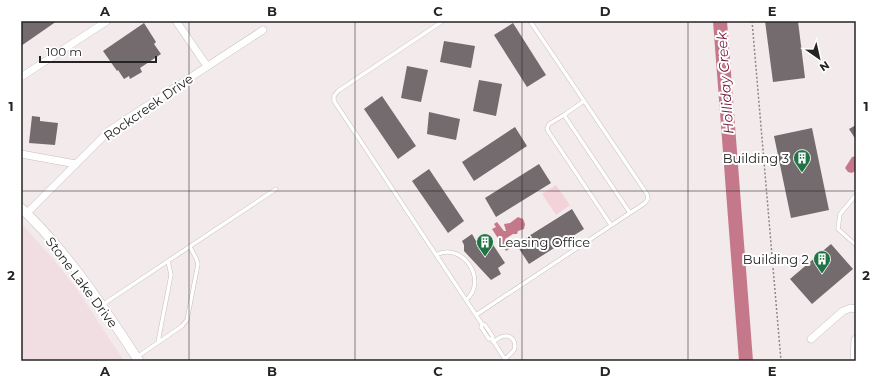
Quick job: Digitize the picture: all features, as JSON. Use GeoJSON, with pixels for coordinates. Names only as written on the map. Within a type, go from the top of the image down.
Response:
{"type":"FeatureCollection","features":[{"type":"Feature","properties":{"kind":"street"},"geometry":{"type":"LineString","coordinates":[[21,77],[107,21]]}},
{"type":"Feature","properties":{"kind":"street"},"geometry":{"type":"LineString","coordinates":[[176,21],[207,66]]}},
{"type":"Feature","properties":{"kind":"street","name":"Rockcreek Drive"},"geometry":{"type":"LineString","coordinates":[[23,213],[110,130],[263,30]]}},
{"type":"Feature","properties":{"kind":"street"},"geometry":{"type":"LineString","coordinates":[[21,154],[76,164]]}},
{"type":"Feature","properties":{"kind":"street","name":"Stone Lake Drive"},"geometry":{"type":"LineString","coordinates":[[23,213],[44,231],[72,266],[137,359]]}},
{"type":"Feature","properties":{"kind":"street"},"geometry":{"type":"LineString","coordinates":[[810,339],[843,311],[851,308],[856,309]]}},
{"type":"Feature","properties":{"kind":"street"},"geometry":{"type":"LineString","coordinates":[[855,361],[856,340]]}},
{"type":"Feature","properties":{"kind":"lane"},"geometry":{"type":"LineString","coordinates":[[443,21],[338,91],[334,96],[334,101],[482,324],[481,328],[489,339],[493,341],[505,360],[514,349],[515,344],[513,340],[510,336],[504,336],[493,341]]}},
{"type":"Feature","properties":{"kind":"lane"},"geometry":{"type":"LineString","coordinates":[[476,315],[645,203],[648,199],[647,194],[530,21]]}},
{"type":"Feature","properties":{"kind":"lane"},"geometry":{"type":"LineString","coordinates":[[584,101],[549,124],[547,128],[548,132],[611,225]]}},
{"type":"Feature","properties":{"kind":"lane"},"geometry":{"type":"LineString","coordinates":[[564,115],[630,213]]}},
{"type":"Feature","properties":{"kind":"lane"},"geometry":{"type":"LineString","coordinates":[[101,306],[276,189]]}},
{"type":"Feature","properties":{"kind":"lane"},"geometry":{"type":"LineString","coordinates":[[856,195],[840,214],[838,229],[856,246]]}},
{"type":"Feature","properties":{"kind":"lane"},"geometry":{"type":"LineString","coordinates":[[137,359],[158,342],[182,326],[187,320],[198,264],[190,247]]}},
{"type":"Feature","properties":{"kind":"lane"},"geometry":{"type":"LineString","coordinates":[[436,255],[442,252],[448,252],[461,257],[471,266],[474,273],[475,289],[471,296],[466,300]]}},
{"type":"Feature","properties":{"kind":"lane"},"geometry":{"type":"LineString","coordinates":[[158,342],[171,275],[168,261]]}},
{"type":"Feature","properties":{"kind":"path"},"geometry":{"type":"LineString","coordinates":[[752,21],[781,361]]}},
{"type":"Feature","properties":{"kind":"shaded area"},"geometry":{"type":"Polygon","coordinates":[[[856,156],[855,171],[852,173],[848,172],[845,168],[852,157],[856,156]]]}},
{"type":"Feature","properties":{"kind":"shaded area"},"geometry":{"type":"Polygon","coordinates":[[[556,185],[570,205],[556,215],[542,194],[556,185]]]}},
{"type":"Feature","properties":{"kind":"shaded area"},"geometry":{"type":"Polygon","coordinates":[[[518,217],[523,219],[525,224],[524,229],[505,239],[511,248],[506,251],[492,229],[496,227],[494,224],[497,222],[504,231],[506,231],[504,224],[510,223],[518,217]]]}},
{"type":"Feature","properties":{"kind":"shaded area"},"geometry":{"type":"Polygon","coordinates":[[[21,223],[76,288],[124,361],[21,361],[21,223]]]}},
{"type":"Feature","properties":{"kind":"building"},"geometry":{"type":"Polygon","coordinates":[[[21,21],[57,21],[21,46],[21,21]]]}},
{"type":"Feature","properties":{"kind":"building"},"geometry":{"type":"Polygon","coordinates":[[[765,21],[798,21],[805,78],[773,82],[765,21]]]}},
{"type":"Feature","properties":{"kind":"building"},"geometry":{"type":"Polygon","coordinates":[[[144,23],[156,42],[154,44],[161,54],[140,68],[142,72],[130,79],[129,76],[124,79],[103,51],[144,23]]]}},
{"type":"Feature","properties":{"kind":"building"},"geometry":{"type":"Polygon","coordinates":[[[513,23],[546,75],[527,87],[494,35],[513,23]]]}},
{"type":"Feature","properties":{"kind":"building"},"geometry":{"type":"Polygon","coordinates":[[[444,41],[475,46],[471,68],[440,62],[444,41]]]}},
{"type":"Feature","properties":{"kind":"building"},"geometry":{"type":"Polygon","coordinates":[[[407,66],[428,70],[421,102],[401,98],[407,66]]]}},
{"type":"Feature","properties":{"kind":"building"},"geometry":{"type":"Polygon","coordinates":[[[479,80],[502,84],[496,116],[473,111],[479,80]]]}},
{"type":"Feature","properties":{"kind":"building"},"geometry":{"type":"Polygon","coordinates":[[[382,96],[416,146],[398,159],[364,109],[382,96]]]}},
{"type":"Feature","properties":{"kind":"building"},"geometry":{"type":"Polygon","coordinates":[[[429,112],[460,119],[456,140],[427,134],[429,112]]]}},
{"type":"Feature","properties":{"kind":"building"},"geometry":{"type":"Polygon","coordinates":[[[32,116],[40,117],[40,121],[58,123],[55,145],[29,143],[32,116]]]}},
{"type":"Feature","properties":{"kind":"building"},"geometry":{"type":"Polygon","coordinates":[[[856,125],[856,140],[849,129],[856,125]]]}},
{"type":"Feature","properties":{"kind":"building"},"geometry":{"type":"Polygon","coordinates":[[[515,127],[527,146],[474,181],[462,162],[515,127]]]}},
{"type":"Feature","properties":{"kind":"building","name":"Building 3"},"geometry":{"type":"Polygon","coordinates":[[[812,128],[829,210],[791,218],[774,136],[812,128]]]}},
{"type":"Feature","properties":{"kind":"building"},"geometry":{"type":"Polygon","coordinates":[[[539,164],[551,183],[496,217],[485,198],[539,164]]]}},
{"type":"Feature","properties":{"kind":"building"},"geometry":{"type":"Polygon","coordinates":[[[429,169],[464,221],[448,233],[412,181],[429,169]]]}},
{"type":"Feature","properties":{"kind":"building"},"geometry":{"type":"Polygon","coordinates":[[[572,209],[584,229],[529,264],[516,244],[572,209]]]}},
{"type":"Feature","properties":{"kind":"building","name":"Leasing Office"},"geometry":{"type":"Polygon","coordinates":[[[472,234],[476,241],[486,234],[505,263],[498,268],[501,274],[491,280],[464,251],[462,241],[472,234]]]}},
{"type":"Feature","properties":{"kind":"building","name":"Building 2"},"geometry":{"type":"Polygon","coordinates":[[[831,244],[853,269],[812,304],[790,279],[831,244]]]}},
{"type":"Feature","properties":{"kind":"waterway","name":"Holliday Creek"},"geometry":{"type":"LineString","coordinates":[[720,21],[746,361]]}},
{"type":"Feature","properties":{"kind":"place","name":"Building 3"},"geometry":{"type":"Point","coordinates":[802,173]}},
{"type":"Feature","properties":{"kind":"place","name":"Leasing Office"},"geometry":{"type":"Point","coordinates":[485,257]}},
{"type":"Feature","properties":{"kind":"place","name":"Building 2"},"geometry":{"type":"Point","coordinates":[822,274]}}]}
